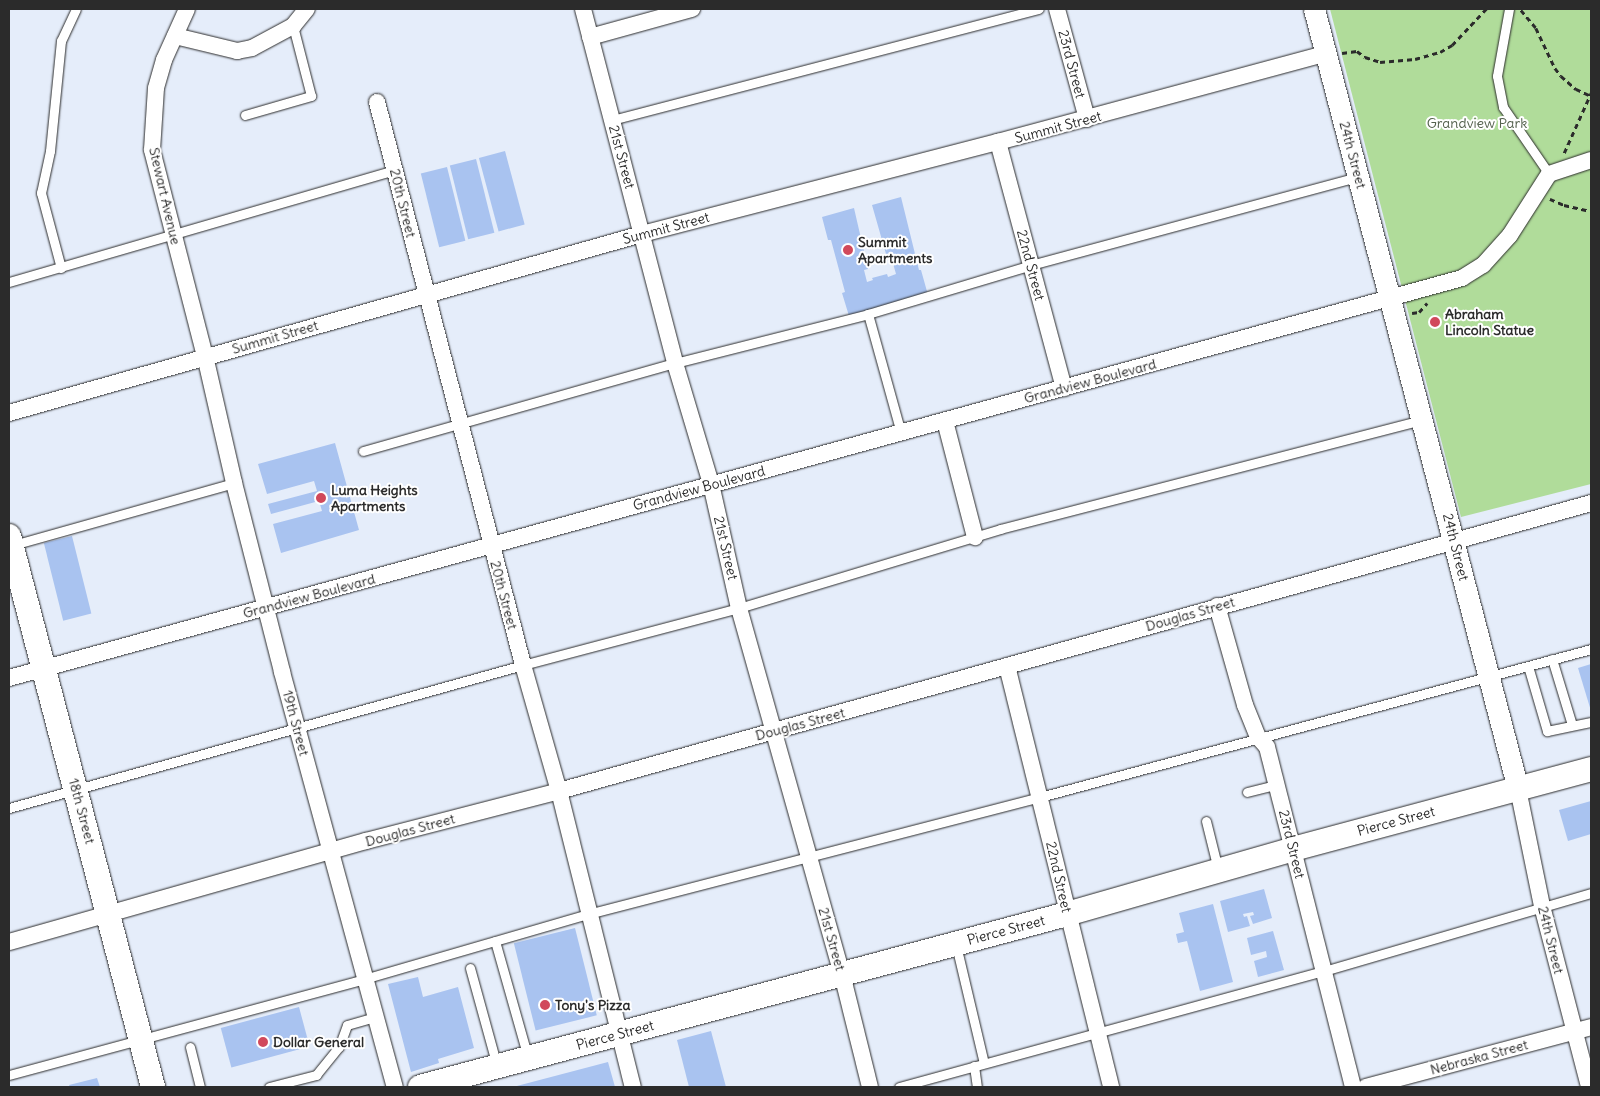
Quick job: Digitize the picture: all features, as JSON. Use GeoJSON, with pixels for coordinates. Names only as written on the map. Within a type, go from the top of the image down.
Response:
{"type":"FeatureCollection","features":[{"type":"Feature","properties":{"kind":"main road","name":"18th Street"},"geometry":{"type":"LineString","coordinates":[[10,543],[153,1087]]}},
{"type":"Feature","properties":{"kind":"main road","name":"Pierce Street"},"geometry":{"type":"LineString","coordinates":[[420,1087],[464,1082],[497,1067],[528,1058],[1068,914],[1293,849],[1591,769]]}},
{"type":"Feature","properties":{"kind":"street","name":"Stewart Avenue"},"geometry":{"type":"LineString","coordinates":[[187,9],[164,60],[156,88],[152,150],[205,356]]}},
{"type":"Feature","properties":{"kind":"street"},"geometry":{"type":"LineString","coordinates":[[175,36],[237,51],[252,48],[293,26],[306,9]]}},
{"type":"Feature","properties":{"kind":"street","name":"21st Street"},"geometry":{"type":"LineString","coordinates":[[583,9],[675,363],[711,484],[739,608],[842,974],[870,1087]]}},
{"type":"Feature","properties":{"kind":"street"},"geometry":{"type":"LineString","coordinates":[[590,37],[692,9]]}},
{"type":"Feature","properties":{"kind":"street","name":"23rd Street"},"geometry":{"type":"LineString","coordinates":[[1057,9],[1087,119]]}},
{"type":"Feature","properties":{"kind":"street","name":"24th Street"},"geometry":{"type":"LineString","coordinates":[[1314,9],[1490,677],[1518,789],[1542,906],[1589,1087]]}},
{"type":"Feature","properties":{"kind":"street","name":"Summit Street"},"geometry":{"type":"LineString","coordinates":[[9,413],[205,356],[642,234],[1087,119],[1325,54]]}},
{"type":"Feature","properties":{"kind":"street","name":"20th Street"},"geometry":{"type":"LineString","coordinates":[[377,102],[491,546],[559,791],[588,914],[633,1087]]}},
{"type":"Feature","properties":{"kind":"street","name":"22nd Street"},"geometry":{"type":"LineString","coordinates":[[998,142],[1064,388]]}},
{"type":"Feature","properties":{"kind":"street"},"geometry":{"type":"LineString","coordinates":[[1556,171],[1591,160]]}},
{"type":"Feature","properties":{"kind":"street","name":"Grandview Boulevard"},"geometry":{"type":"LineString","coordinates":[[9,678],[1462,278],[1483,265],[1510,235],[1539,188],[1556,171]]}},
{"type":"Feature","properties":{"kind":"street","name":"19th Street"},"geometry":{"type":"LineString","coordinates":[[205,356],[234,483],[266,608],[364,979],[395,1087]]}},
{"type":"Feature","properties":{"kind":"street"},"geometry":{"type":"LineString","coordinates":[[945,421],[974,536]]}},
{"type":"Feature","properties":{"kind":"street","name":"Douglas Street"},"geometry":{"type":"LineString","coordinates":[[9,942],[331,852],[559,791],[1591,503]]}},
{"type":"Feature","properties":{"kind":"street","name":"23rd Street"},"geometry":{"type":"LineString","coordinates":[[1217,606],[1245,705],[1258,737],[1267,747],[1278,784],[1353,1087]]}},
{"type":"Feature","properties":{"kind":"street","name":"22nd Street"},"geometry":{"type":"LineString","coordinates":[[1008,666],[1111,1087]]}},
{"type":"Feature","properties":{"kind":"street","name":"Nebraska Street"},"geometry":{"type":"LineString","coordinates":[[1366,1087],[1591,1027]]}},
{"type":"Feature","properties":{"kind":"lane"},"geometry":{"type":"LineString","coordinates":[[60,268],[41,193],[50,150],[62,41],[76,9]]}},
{"type":"Feature","properties":{"kind":"lane"},"geometry":{"type":"LineString","coordinates":[[612,120],[1039,9]]}},
{"type":"Feature","properties":{"kind":"lane"},"geometry":{"type":"LineString","coordinates":[[1509,9],[1497,76],[1503,107],[1556,171]]}},
{"type":"Feature","properties":{"kind":"lane"},"geometry":{"type":"LineString","coordinates":[[245,115],[311,96],[293,26]]}},
{"type":"Feature","properties":{"kind":"lane"},"geometry":{"type":"LineString","coordinates":[[9,282],[395,170]]}},
{"type":"Feature","properties":{"kind":"lane"},"geometry":{"type":"LineString","coordinates":[[363,451],[460,422],[675,363],[868,314],[1032,266],[1359,177]]}},
{"type":"Feature","properties":{"kind":"lane"},"geometry":{"type":"LineString","coordinates":[[868,314],[901,433]]}},
{"type":"Feature","properties":{"kind":"lane"},"geometry":{"type":"LineString","coordinates":[[9,808],[523,665],[739,608],[974,536],[1422,420]]}},
{"type":"Feature","properties":{"kind":"lane"},"geometry":{"type":"LineString","coordinates":[[10,543],[234,483]]}},
{"type":"Feature","properties":{"kind":"lane"},"geometry":{"type":"LineString","coordinates":[[9,1075],[364,979],[588,914],[1040,797],[1258,737],[1490,677],[1591,648]]}},
{"type":"Feature","properties":{"kind":"lane"},"geometry":{"type":"LineString","coordinates":[[1552,659],[1572,725]]}},
{"type":"Feature","properties":{"kind":"lane"},"geometry":{"type":"LineString","coordinates":[[1528,666],[1547,731],[1591,722]]}},
{"type":"Feature","properties":{"kind":"lane"},"geometry":{"type":"LineString","coordinates":[[1247,792],[1278,784]]}},
{"type":"Feature","properties":{"kind":"lane"},"geometry":{"type":"LineString","coordinates":[[1206,821],[1218,870]]}},
{"type":"Feature","properties":{"kind":"lane"},"geometry":{"type":"LineString","coordinates":[[899,1087],[1324,971],[1591,893]]}},
{"type":"Feature","properties":{"kind":"lane"},"geometry":{"type":"LineString","coordinates":[[495,941],[528,1058]]}},
{"type":"Feature","properties":{"kind":"lane"},"geometry":{"type":"LineString","coordinates":[[956,944],[984,1064]]}},
{"type":"Feature","properties":{"kind":"lane"},"geometry":{"type":"LineString","coordinates":[[470,968],[497,1067]]}},
{"type":"Feature","properties":{"kind":"lane"},"geometry":{"type":"LineString","coordinates":[[269,1087],[316,1074],[339,1047],[347,1025],[375,1017]]}},
{"type":"Feature","properties":{"kind":"lane"},"geometry":{"type":"LineString","coordinates":[[190,1047],[200,1087]]}},
{"type":"Feature","properties":{"kind":"lane"},"geometry":{"type":"LineString","coordinates":[[974,1066],[977,1087]]}},
{"type":"Feature","properties":{"kind":"path"},"geometry":{"type":"LineString","coordinates":[[1325,54],[1357,51],[1371,60],[1386,62],[1440,52],[1452,45],[1486,9]]}},
{"type":"Feature","properties":{"kind":"path"},"geometry":{"type":"LineString","coordinates":[[1520,9],[1536,28],[1555,68],[1561,76],[1576,89],[1591,95],[1556,171]]}},
{"type":"Feature","properties":{"kind":"path"},"geometry":{"type":"LineString","coordinates":[[1539,188],[1552,200],[1591,211]]}},
{"type":"Feature","properties":{"kind":"green space","name":"Grandview Park"},"geometry":{"type":"Polygon","coordinates":[[[1330,9],[1591,9],[1591,484],[1461,517],[1330,9]]]}},
{"type":"Feature","properties":{"kind":"building"},"geometry":{"type":"Polygon","coordinates":[[[505,151],[525,224],[499,231],[479,158],[505,151]]]}},
{"type":"Feature","properties":{"kind":"building"},"geometry":{"type":"Polygon","coordinates":[[[476,159],[494,233],[468,239],[450,166],[476,159]]]}},
{"type":"Feature","properties":{"kind":"building"},"geometry":{"type":"Polygon","coordinates":[[[447,167],[465,241],[439,247],[421,174],[447,167]]]}},
{"type":"Feature","properties":{"kind":"building","name":"Summit Apartments"},"geometry":{"type":"Polygon","coordinates":[[[901,197],[919,270],[921,270],[928,295],[849,316],[842,293],[845,292],[831,240],[828,240],[822,217],[854,208],[868,269],[864,270],[867,282],[873,280],[872,278],[887,274],[888,277],[896,274],[892,260],[888,261],[872,205],[901,197]]]}},
{"type":"Feature","properties":{"kind":"building","name":"Luma Heights Apartments"},"geometry":{"type":"Polygon","coordinates":[[[335,443],[359,530],[281,553],[273,524],[322,511],[319,501],[271,514],[268,504],[317,491],[314,481],[267,494],[258,464],[335,443]]]}},
{"type":"Feature","properties":{"kind":"building"},"geometry":{"type":"Polygon","coordinates":[[[72,536],[91,614],[63,621],[44,543],[72,536]]]}},
{"type":"Feature","properties":{"kind":"building"},"geometry":{"type":"Polygon","coordinates":[[[1591,664],[1591,711],[1578,668],[1591,664]]]}},
{"type":"Feature","properties":{"kind":"building"},"geometry":{"type":"Polygon","coordinates":[[[1591,801],[1591,834],[1568,841],[1559,810],[1591,801]]]}},
{"type":"Feature","properties":{"kind":"building"},"geometry":{"type":"Polygon","coordinates":[[[1264,889],[1272,918],[1253,924],[1250,916],[1254,915],[1253,912],[1243,914],[1244,917],[1247,916],[1250,926],[1228,932],[1220,901],[1264,889]]]}},
{"type":"Feature","properties":{"kind":"building"},"geometry":{"type":"Polygon","coordinates":[[[1213,904],[1233,982],[1200,991],[1187,941],[1178,943],[1176,934],[1184,932],[1179,913],[1213,904]]]}},
{"type":"Feature","properties":{"kind":"building"},"geometry":{"type":"Polygon","coordinates":[[[575,928],[597,1015],[536,1031],[514,943],[575,928]]]}},
{"type":"Feature","properties":{"kind":"building"},"geometry":{"type":"Polygon","coordinates":[[[1273,931],[1284,970],[1258,977],[1254,961],[1267,957],[1266,951],[1251,955],[1247,938],[1273,931]]]}},
{"type":"Feature","properties":{"kind":"building"},"geometry":{"type":"Polygon","coordinates":[[[418,977],[423,997],[458,987],[474,1048],[438,1059],[439,1063],[411,1072],[388,984],[418,977]]]}},
{"type":"Feature","properties":{"kind":"building"},"geometry":{"type":"Polygon","coordinates":[[[299,1007],[310,1047],[231,1068],[221,1028],[299,1007]]]}},
{"type":"Feature","properties":{"kind":"building"},"geometry":{"type":"Polygon","coordinates":[[[711,1031],[726,1087],[689,1087],[677,1040],[711,1031]]]}},
{"type":"Feature","properties":{"kind":"building"},"geometry":{"type":"Polygon","coordinates":[[[608,1062],[615,1087],[513,1087],[608,1062]]]}},
{"type":"Feature","properties":{"kind":"building"},"geometry":{"type":"Polygon","coordinates":[[[97,1078],[100,1087],[70,1087],[69,1085],[97,1078]]]}},
{"type":"Feature","properties":{"kind":"place","name":"Summit Apartments"},"geometry":{"type":"Point","coordinates":[848,250]}},
{"type":"Feature","properties":{"kind":"place","name":"Abraham Lincoln Statue"},"geometry":{"type":"Point","coordinates":[1435,322]}},
{"type":"Feature","properties":{"kind":"place","name":"Luma Heights Apartments"},"geometry":{"type":"Point","coordinates":[321,498]}},
{"type":"Feature","properties":{"kind":"place","name":"Tony's Pizza"},"geometry":{"type":"Point","coordinates":[545,1005]}},
{"type":"Feature","properties":{"kind":"place","name":"Dollar General"},"geometry":{"type":"Point","coordinates":[263,1042]}}]}
